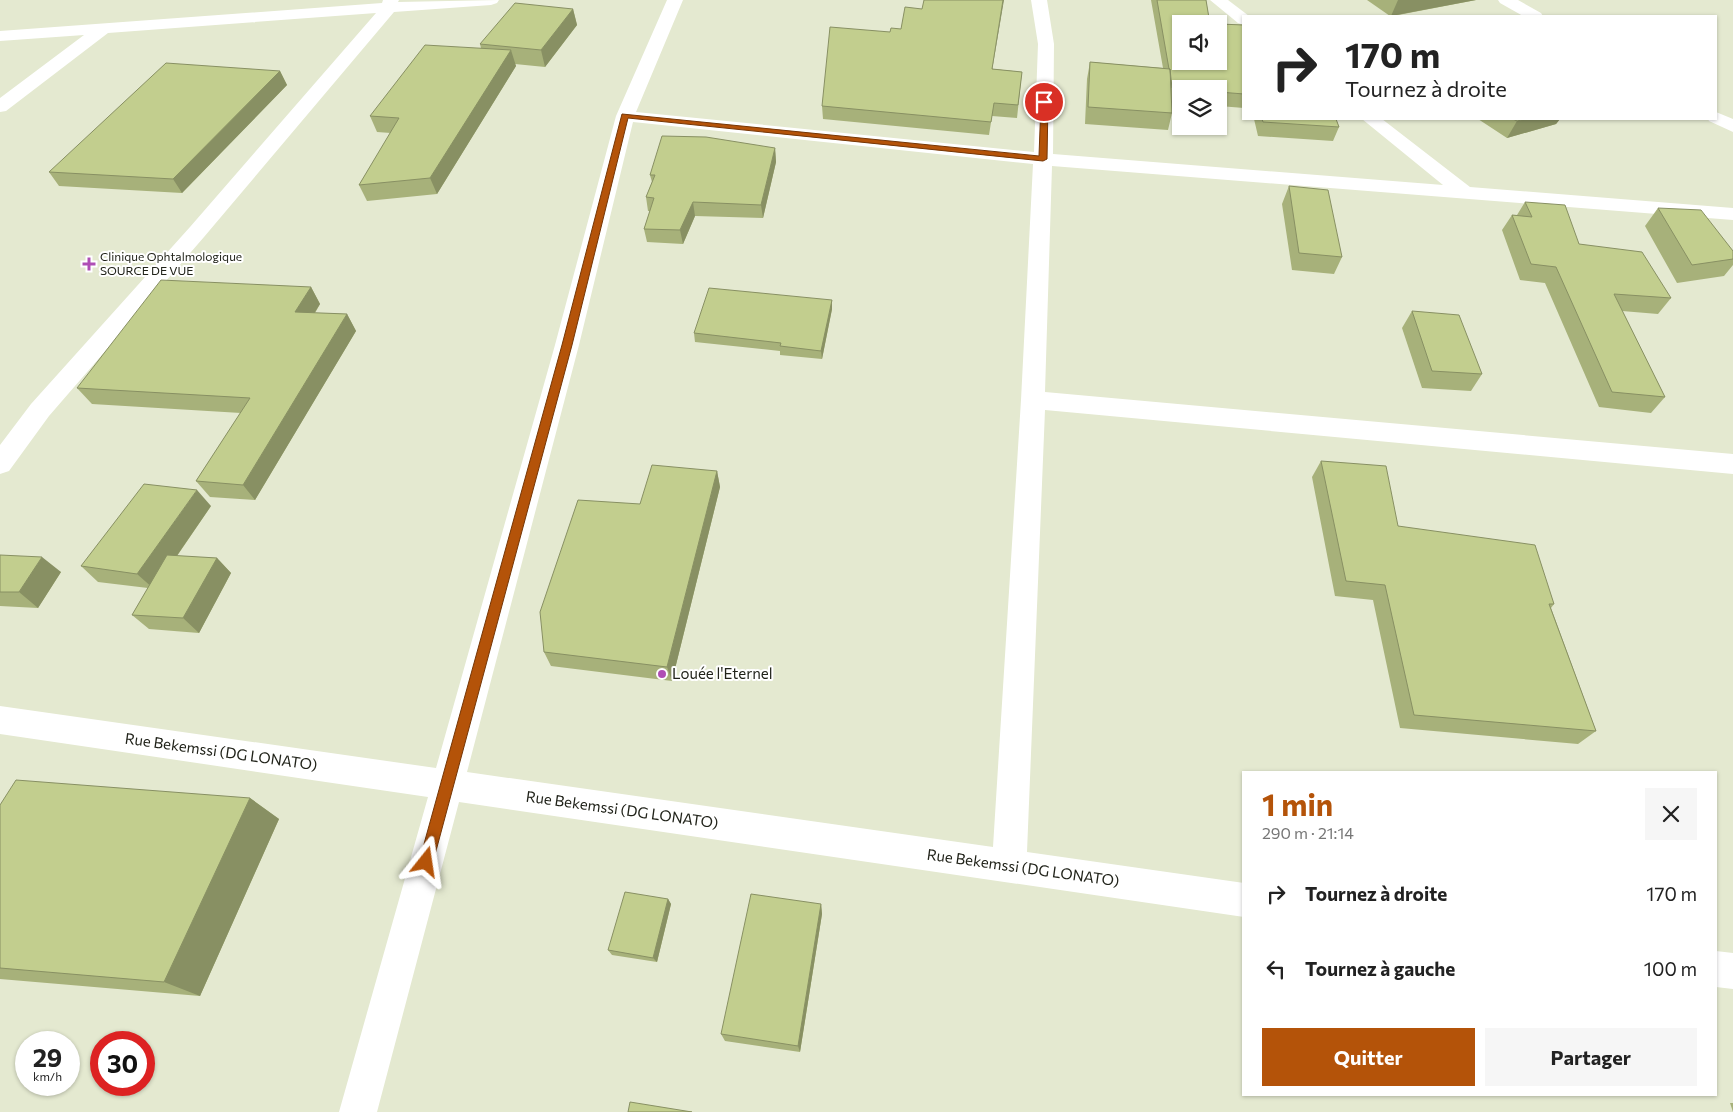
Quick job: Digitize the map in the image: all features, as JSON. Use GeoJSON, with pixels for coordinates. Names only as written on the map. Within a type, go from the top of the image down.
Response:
{"type":"FeatureCollection","features":[{"type":"Feature","properties":{"kind":"street"},"geometry":{"type":"LineString","coordinates":[[0,36],[390,4],[490,0]]}},
{"type":"Feature","properties":{"kind":"street"},"geometry":{"type":"LineString","coordinates":[[358,1112],[564,354],[625,116],[675,0]]}},
{"type":"Feature","properties":{"kind":"street"},"geometry":{"type":"LineString","coordinates":[[1009,866],[1033,400],[1043,159],[1046,44],[1039,0]]}},
{"type":"Feature","properties":{"kind":"street"},"geometry":{"type":"LineString","coordinates":[[1218,0],[1242,18]]}},
{"type":"Feature","properties":{"kind":"street"},"geometry":{"type":"LineString","coordinates":[[1506,0],[1533,15]]}},
{"type":"Feature","properties":{"kind":"street"},"geometry":{"type":"LineString","coordinates":[[0,464],[40,410],[197,232],[390,4]]}},
{"type":"Feature","properties":{"kind":"street"},"geometry":{"type":"LineString","coordinates":[[0,107],[104,28]]}},
{"type":"Feature","properties":{"kind":"street"},"geometry":{"type":"LineString","coordinates":[[625,116],[1043,159],[1733,214]]}},
{"type":"Feature","properties":{"kind":"street"},"geometry":{"type":"LineString","coordinates":[[1717,118],[1733,126]]}},
{"type":"Feature","properties":{"kind":"street"},"geometry":{"type":"LineString","coordinates":[[1372,120],[1464,192]]}},
{"type":"Feature","properties":{"kind":"street"},"geometry":{"type":"LineString","coordinates":[[1033,400],[1733,464]]}},
{"type":"Feature","properties":{"kind":"street","name":"Rue Bekemssi (DG LONATO)"},"geometry":{"type":"LineString","coordinates":[[0,720],[1242,900]]}},
{"type":"Feature","properties":{"kind":"street"},"geometry":{"type":"LineString","coordinates":[[1717,969],[1733,971]]}},
{"type":"Feature","properties":{"kind":"building"},"geometry":{"type":"Polygon","coordinates":[[[924,0],[1003,0],[992,69],[1022,72],[1018,105],[994,103],[991,122],[822,106],[830,27],[890,32],[891,28],[901,29],[905,7],[922,9],[924,0]]]}},
{"type":"Feature","properties":{"kind":"building"},"geometry":{"type":"Polygon","coordinates":[[[1157,0],[1206,0],[1208,15],[1172,15],[1172,70],[1227,70],[1227,24],[1242,25],[1242,94],[1227,93],[1227,80],[1172,80],[1172,88],[1157,0]]]}},
{"type":"Feature","properties":{"kind":"building"},"geometry":{"type":"Polygon","coordinates":[[[515,3],[573,9],[541,50],[480,44],[515,3]]]}},
{"type":"Feature","properties":{"kind":"building"},"geometry":{"type":"Polygon","coordinates":[[[425,45],[511,50],[430,178],[359,185],[399,118],[370,116],[425,45]]]}},
{"type":"Feature","properties":{"kind":"building"},"geometry":{"type":"Polygon","coordinates":[[[1090,62],[1170,69],[1172,113],[1088,107],[1090,62]]]}},
{"type":"Feature","properties":{"kind":"building"},"geometry":{"type":"Polygon","coordinates":[[[166,63],[280,71],[173,179],[49,172],[166,63]]]}},
{"type":"Feature","properties":{"kind":"building"},"geometry":{"type":"Polygon","coordinates":[[[1262,120],[1336,120],[1339,127],[1263,122],[1262,120]]]}},
{"type":"Feature","properties":{"kind":"building"},"geometry":{"type":"Polygon","coordinates":[[[662,136],[706,137],[775,148],[761,205],[693,202],[680,230],[644,229],[654,198],[646,197],[655,175],[650,175],[662,136]]]}},
{"type":"Feature","properties":{"kind":"building"},"geometry":{"type":"Polygon","coordinates":[[[1289,186],[1328,190],[1342,257],[1299,253],[1289,186]]]}},
{"type":"Feature","properties":{"kind":"building"},"geometry":{"type":"Polygon","coordinates":[[[1525,202],[1565,205],[1579,244],[1642,252],[1671,298],[1614,294],[1665,397],[1612,392],[1556,267],[1531,264],[1512,215],[1532,217],[1525,202]]]}},
{"type":"Feature","properties":{"kind":"building"},"geometry":{"type":"Polygon","coordinates":[[[1658,208],[1701,210],[1733,251],[1733,259],[1692,265],[1658,208]]]}},
{"type":"Feature","properties":{"kind":"building"},"geometry":{"type":"Polygon","coordinates":[[[161,280],[311,287],[295,312],[347,314],[243,485],[196,481],[250,398],[77,388],[161,280]]]}},
{"type":"Feature","properties":{"kind":"building"},"geometry":{"type":"Polygon","coordinates":[[[709,288],[832,300],[821,351],[780,346],[781,343],[694,333],[709,288]]]}},
{"type":"Feature","properties":{"kind":"building"},"geometry":{"type":"Polygon","coordinates":[[[1412,311],[1459,315],[1482,374],[1432,371],[1412,311]]]}},
{"type":"Feature","properties":{"kind":"building"},"geometry":{"type":"Polygon","coordinates":[[[1321,461],[1386,466],[1398,526],[1535,545],[1554,604],[1549,604],[1596,731],[1414,715],[1385,585],[1346,581],[1321,461]]]}},
{"type":"Feature","properties":{"kind":"building"},"geometry":{"type":"Polygon","coordinates":[[[652,465],[717,471],[667,667],[544,652],[540,612],[578,500],[640,504],[652,465]]]}},
{"type":"Feature","properties":{"kind":"building"},"geometry":{"type":"Polygon","coordinates":[[[144,484],[197,490],[137,574],[81,566],[144,484]]]}},
{"type":"Feature","properties":{"kind":"building"},"geometry":{"type":"Polygon","coordinates":[[[0,555],[42,557],[19,592],[0,592],[0,555]]]}},
{"type":"Feature","properties":{"kind":"building"},"geometry":{"type":"Polygon","coordinates":[[[167,555],[217,558],[183,618],[132,615],[167,555]]]}},
{"type":"Feature","properties":{"kind":"building"},"geometry":{"type":"Polygon","coordinates":[[[16,780],[250,798],[164,982],[0,968],[0,805],[16,780]]]}},
{"type":"Feature","properties":{"kind":"building"},"geometry":{"type":"Polygon","coordinates":[[[625,892],[668,899],[653,958],[608,950],[625,892]]]}},
{"type":"Feature","properties":{"kind":"building"},"geometry":{"type":"Polygon","coordinates":[[[751,894],[821,904],[798,1046],[721,1034],[751,894]]]}},
{"type":"Feature","properties":{"kind":"building"},"geometry":{"type":"Polygon","coordinates":[[[630,1102],[692,1112],[628,1112],[630,1102]]]}},
{"type":"Feature","properties":{"kind":"place","name":"Clinique Ophtalmologique SOURCE DE VUE"},"geometry":{"type":"Point","coordinates":[89,264]}},
{"type":"Feature","properties":{"kind":"place","name":"Louée l'Eternel"},"geometry":{"type":"Point","coordinates":[662,674]}},
{"type":"Feature","properties":{"kind":"route"},"geometry":{"type":"LineString","coordinates":[[426,862],[567,345],[625,116],[1043,159],[1044,102]]}}]}
